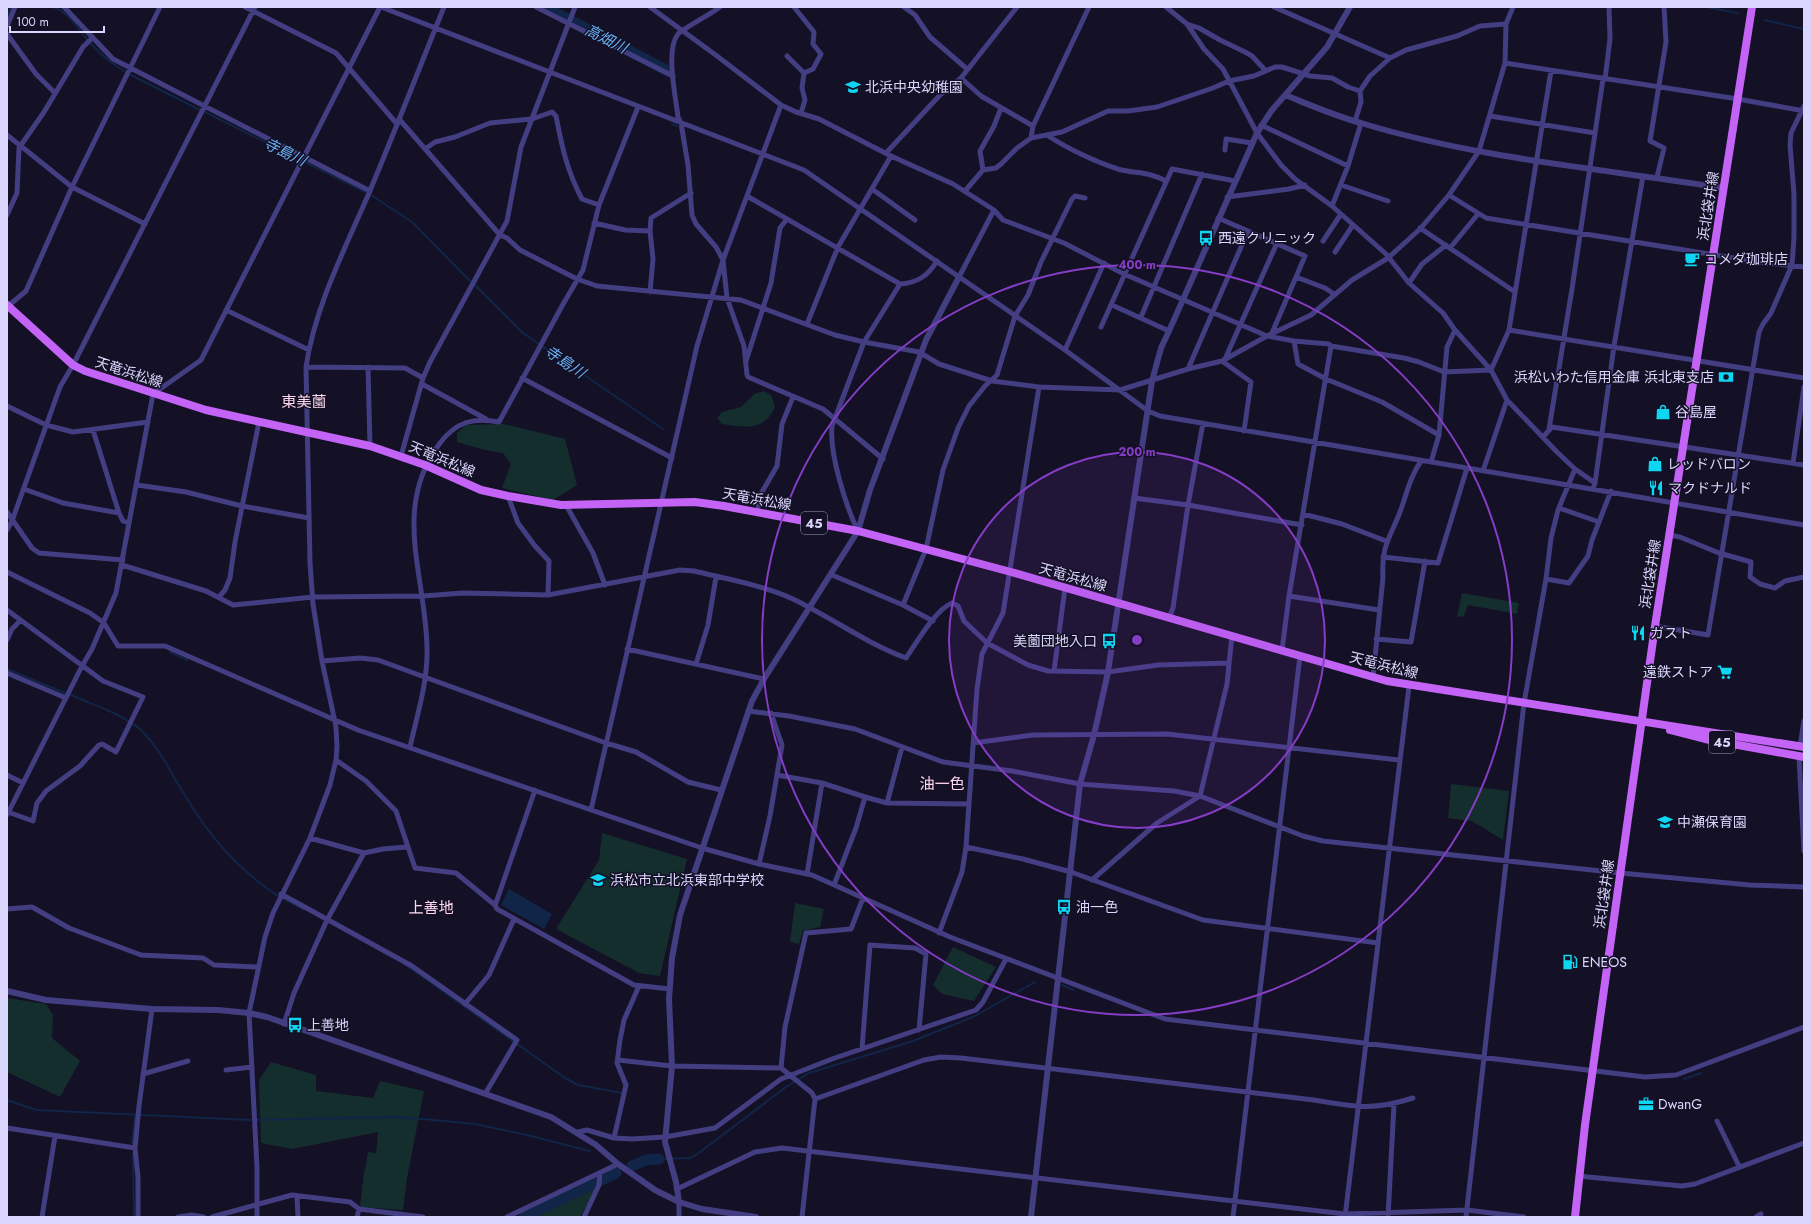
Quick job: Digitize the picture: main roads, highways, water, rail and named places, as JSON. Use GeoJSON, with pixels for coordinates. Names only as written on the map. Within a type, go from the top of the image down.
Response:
{"type":"FeatureCollection","features":[{"type":"Feature","properties":{"kind":"main road","name":"浜北袋井線"},"geometry":{"type":"LineString","coordinates":[[1575,1217],[1578,1176],[1592,1072],[1655,626],[1752,7]]}},
{"type":"Feature","properties":{"kind":"main road","name":"天竜浜松線"},"geometry":{"type":"LineString","coordinates":[[7,305],[73,365],[85,371],[206,410],[370,446],[425,465],[481,490],[508,496],[566,505],[695,502],[858,531],[1011,572],[1232,635],[1373,678],[1409,686],[1642,722],[1706,730],[1802,746]]}},
{"type":"Feature","properties":{"kind":"main road","name":"天竜浜松線"},"geometry":{"type":"LineString","coordinates":[[1642,722],[1704,739],[1802,757]]}},
{"type":"Feature","properties":{"kind":"water"},"geometry":{"type":"Polygon","coordinates":[[[509,889],[552,914],[544,929],[501,905],[509,889]]]}},
{"type":"Feature","properties":{"kind":"waterway","name":"寺島川"},"geometry":{"type":"LineString","coordinates":[[7,16],[11,7]]}},
{"type":"Feature","properties":{"kind":"waterway","name":"寺島川"},"geometry":{"type":"LineString","coordinates":[[53,7],[70,18],[96,50],[124,71]]}},
{"type":"Feature","properties":{"kind":"waterway","name":"高畑川"},"geometry":{"type":"LineString","coordinates":[[544,7],[668,71]]}},
{"type":"Feature","properties":{"kind":"waterway"},"geometry":{"type":"LineString","coordinates":[[1706,7],[1738,13]]}},
{"type":"Feature","properties":{"kind":"waterway"},"geometry":{"type":"LineString","coordinates":[[1764,20],[1804,29]]}},
{"type":"Feature","properties":{"kind":"waterway","name":"寺島川"},"geometry":{"type":"LineString","coordinates":[[131,75],[200,110]]}},
{"type":"Feature","properties":{"kind":"waterway","name":"寺島川"},"geometry":{"type":"LineString","coordinates":[[205,112],[365,192]]}},
{"type":"Feature","properties":{"kind":"waterway","name":"高畑川"},"geometry":{"type":"LineString","coordinates":[[672,124],[677,126]]}},
{"type":"Feature","properties":{"kind":"waterway","name":"寺島川"},"geometry":{"type":"LineString","coordinates":[[371,195],[412,222],[471,282]]}},
{"type":"Feature","properties":{"kind":"waterway","name":"寺島川"},"geometry":{"type":"LineString","coordinates":[[475,285],[523,333],[663,429]]}},
{"type":"Feature","properties":{"kind":"waterway"},"geometry":{"type":"LineString","coordinates":[[170,652],[187,660]]}},
{"type":"Feature","properties":{"kind":"waterway"},"geometry":{"type":"LineString","coordinates":[[7,669],[65,693]]}},
{"type":"Feature","properties":{"kind":"waterway"},"geometry":{"type":"LineString","coordinates":[[71,695],[117,715],[142,731],[160,753],[194,810],[214,838],[249,874],[278,896]]}},
{"type":"Feature","properties":{"kind":"waterway"},"geometry":{"type":"LineString","coordinates":[[284,899],[303,909]]}},
{"type":"Feature","properties":{"kind":"waterway"},"geometry":{"type":"LineString","coordinates":[[406,965],[565,1078],[578,1085],[622,1093]]}},
{"type":"Feature","properties":{"kind":"waterway"},"geometry":{"type":"LineString","coordinates":[[659,1159],[690,1158],[696,1155],[786,1087],[809,1073],[913,1041],[973,1017],[1035,982]]}},
{"type":"Feature","properties":{"kind":"waterway"},"geometry":{"type":"LineString","coordinates":[[1062,985],[1074,990]]}},
{"type":"Feature","properties":{"kind":"waterway"},"geometry":{"type":"LineString","coordinates":[[1684,1079],[1701,1073]]}},
{"type":"Feature","properties":{"kind":"waterway"},"geometry":{"type":"LineString","coordinates":[[7,1100],[36,1110],[250,1120]]}},
{"type":"Feature","properties":{"kind":"waterway"},"geometry":{"type":"LineString","coordinates":[[132,1143],[135,1116]]}},
{"type":"Feature","properties":{"kind":"waterway"},"geometry":{"type":"LineString","coordinates":[[257,1120],[393,1117],[423,1119],[475,1124],[590,1151]]}},
{"type":"Feature","properties":{"kind":"waterway"},"geometry":{"type":"LineString","coordinates":[[133,1154],[134,1217]]}},
{"type":"Feature","properties":{"kind":"waterway"},"geometry":{"type":"LineString","coordinates":[[632,1166],[646,1160],[659,1159]]}},
{"type":"Feature","properties":{"kind":"waterway"},"geometry":{"type":"LineString","coordinates":[[524,1217],[616,1173]]}},
{"type":"Feature","properties":{"kind":"place","name":"北浜中央幼稚園"},"geometry":{"type":"Point","coordinates":[853,87]}},
{"type":"Feature","properties":{"kind":"place","name":"西遠クリニック"},"geometry":{"type":"Point","coordinates":[1206,238]}},
{"type":"Feature","properties":{"kind":"place","name":"コメダ珈琲店"},"geometry":{"type":"Point","coordinates":[1692,259]}},
{"type":"Feature","properties":{"kind":"place","name":"浜松いわた信用金庫 浜北東支店"},"geometry":{"type":"Point","coordinates":[1726,377]}},
{"type":"Feature","properties":{"kind":"place","name":"谷島屋"},"geometry":{"type":"Point","coordinates":[1663,412]}},
{"type":"Feature","properties":{"kind":"place","name":"レッドバロン"},"geometry":{"type":"Point","coordinates":[1655,464]}},
{"type":"Feature","properties":{"kind":"place","name":"マクドナルド"},"geometry":{"type":"Point","coordinates":[1656,488]}},
{"type":"Feature","properties":{"kind":"place","name":"ガスト"},"geometry":{"type":"Point","coordinates":[1638,633]}},
{"type":"Feature","properties":{"kind":"place","name":"美薗団地入口"},"geometry":{"type":"Point","coordinates":[1109,641]}},
{"type":"Feature","properties":{"kind":"place","name":"遠鉄ストア"},"geometry":{"type":"Point","coordinates":[1725,672]}},
{"type":"Feature","properties":{"kind":"place","name":"中瀬保育園"},"geometry":{"type":"Point","coordinates":[1665,822]}},
{"type":"Feature","properties":{"kind":"place","name":"浜松市立北浜東部中学校"},"geometry":{"type":"Point","coordinates":[598,880]}},
{"type":"Feature","properties":{"kind":"place","name":"油一色"},"geometry":{"type":"Point","coordinates":[1064,907]}},
{"type":"Feature","properties":{"kind":"place","name":"ENEOS"},"geometry":{"type":"Point","coordinates":[1570,962]}},
{"type":"Feature","properties":{"kind":"place","name":"上善地"},"geometry":{"type":"Point","coordinates":[295,1025]}},
{"type":"Feature","properties":{"kind":"place","name":"DwanG"},"geometry":{"type":"Point","coordinates":[1646,1104]}},
{"type":"Feature","properties":{"kind":"district","name":"東美薗"},"geometry":{"type":"Point","coordinates":[304,402]}},
{"type":"Feature","properties":{"kind":"district","name":"油一色"},"geometry":{"type":"Point","coordinates":[942,784]}},
{"type":"Feature","properties":{"kind":"district","name":"上善地"},"geometry":{"type":"Point","coordinates":[431,908]}}]}
